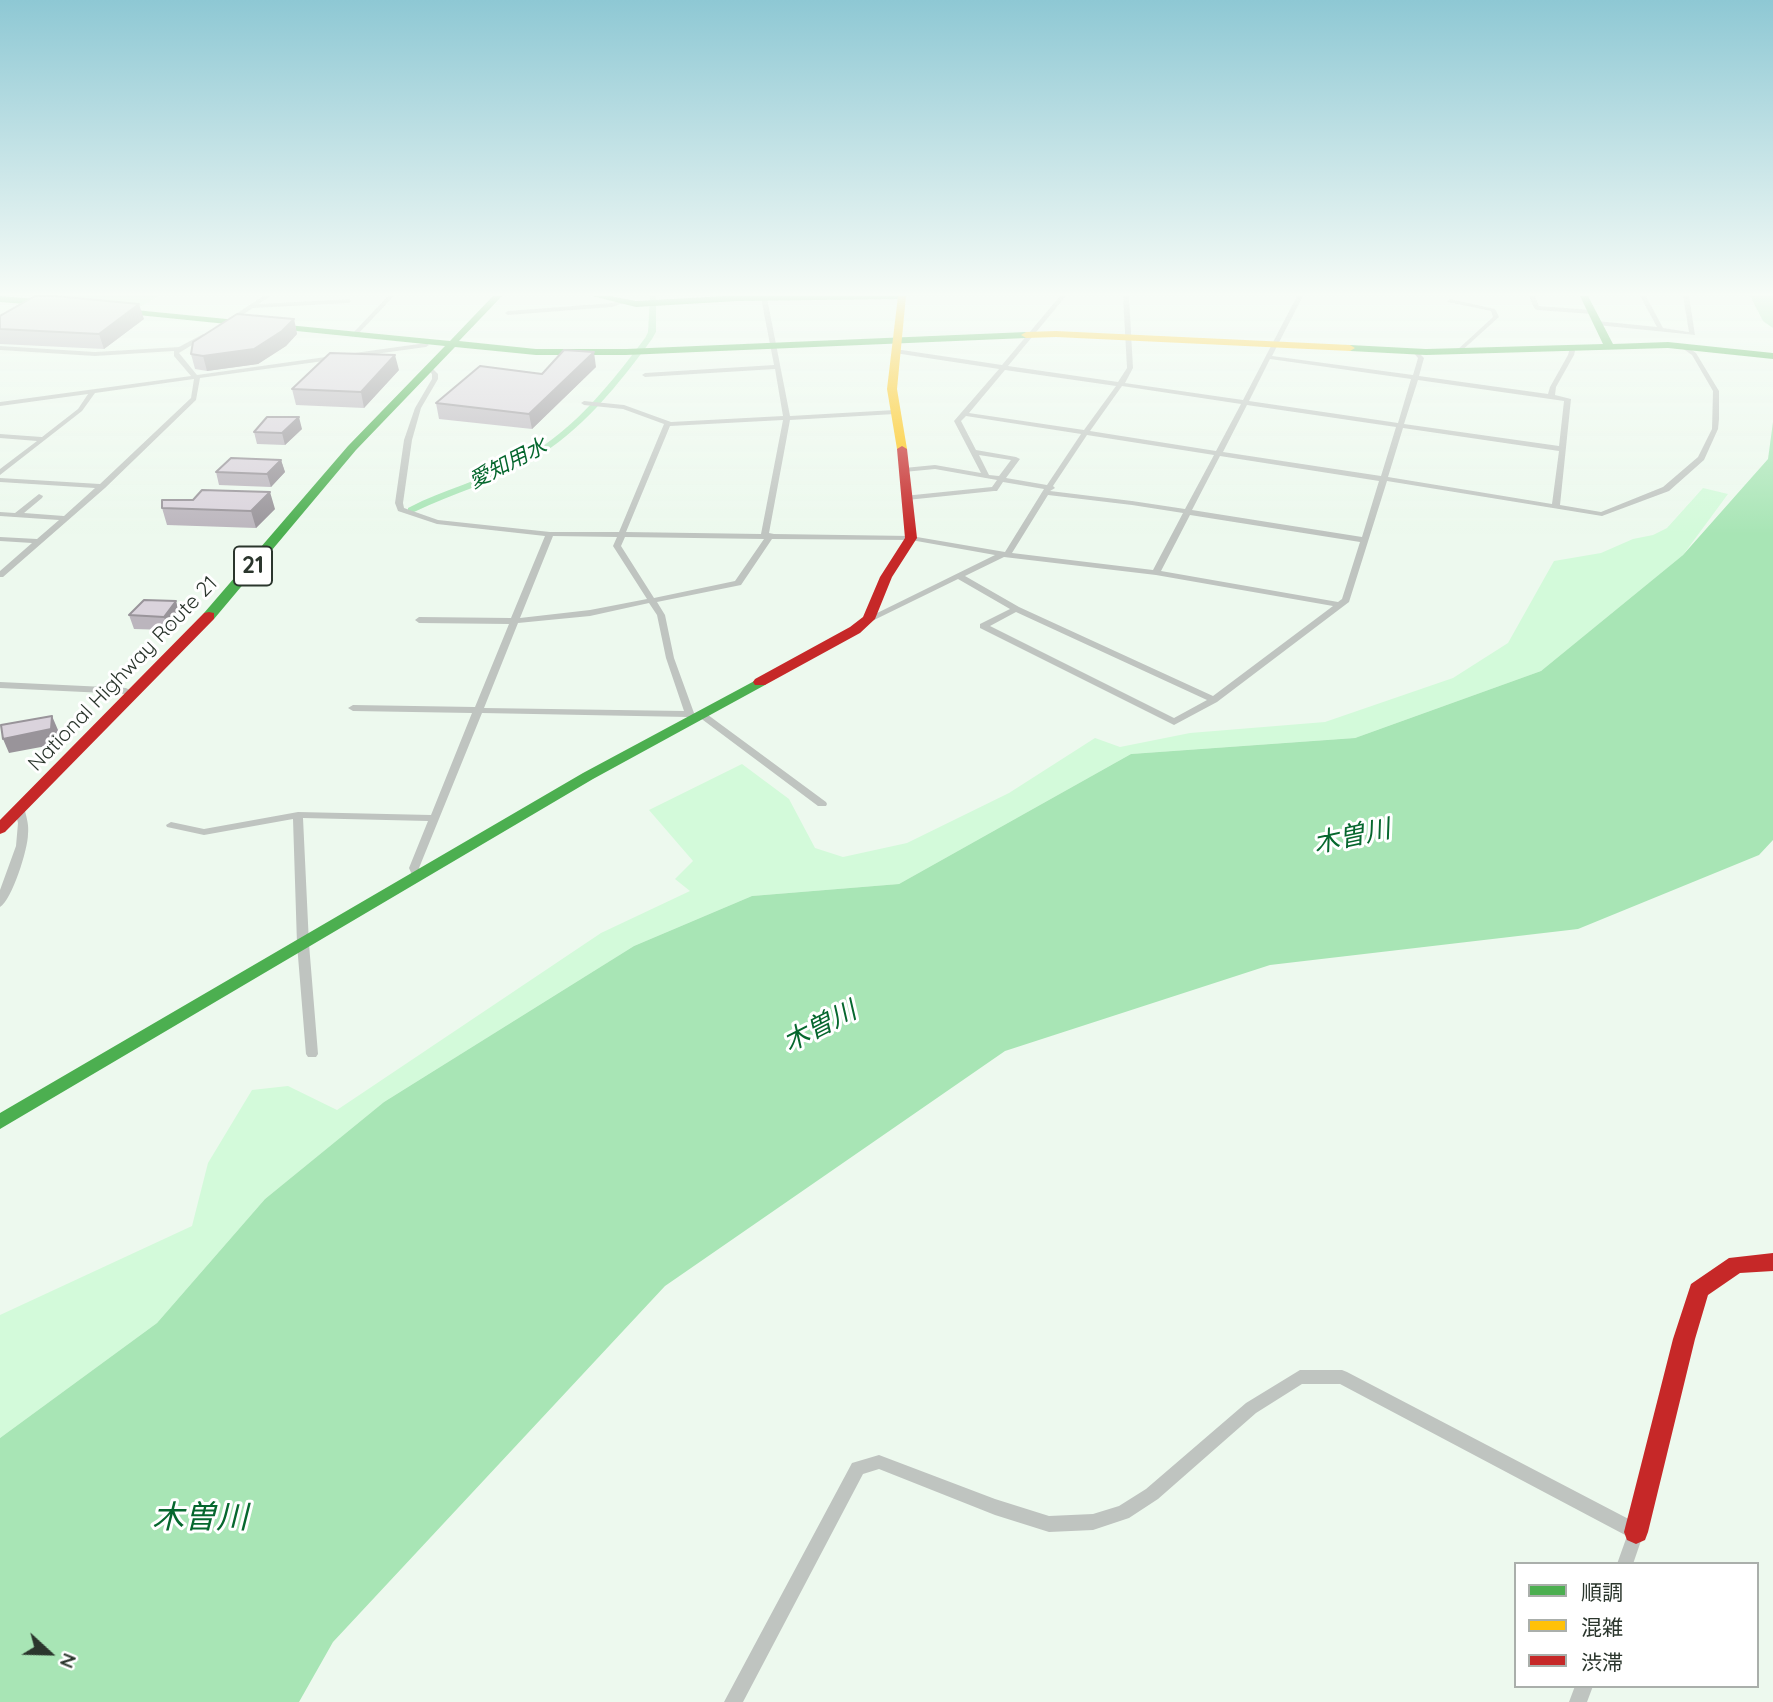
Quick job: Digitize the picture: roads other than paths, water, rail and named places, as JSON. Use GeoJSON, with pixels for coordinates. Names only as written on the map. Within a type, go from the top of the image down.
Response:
{"type":"FeatureCollection","features":[{"type":"Feature","properties":{"kind":"main road","name":"National Highway Route 21"},"geometry":{"type":"LineString","coordinates":[[0,811],[126,691],[201,612],[341,448],[409,375]]}},
{"type":"Feature","properties":{"kind":"main road","name":"National Highway Route 21"},"geometry":{"type":"LineString","coordinates":[[0,829],[213,612],[352,448],[422,375]]}},
{"type":"Feature","properties":{"kind":"main road"},"geometry":{"type":"LineString","coordinates":[[0,1122],[417,875],[695,715],[855,630],[869,619],[886,577],[911,538],[892,389],[893,375]]}},
{"type":"Feature","properties":{"kind":"main road"},"geometry":{"type":"LineString","coordinates":[[1636,1532],[1684,1339],[1699,1290],[1736,1264],[1773,1262]]}},
{"type":"Feature","properties":{"kind":"street"},"geometry":{"type":"LineString","coordinates":[[0,404],[206,375]]}},
{"type":"Feature","properties":{"kind":"street"},"geometry":{"type":"LineString","coordinates":[[435,375],[418,408],[408,440],[401,509],[437,522],[550,534],[911,538],[1156,573],[1341,605]]}},
{"type":"Feature","properties":{"kind":"street"},"geometry":{"type":"LineString","coordinates":[[419,620],[514,621],[590,613],[738,583],[768,535],[787,417],[779,375]]}},
{"type":"Feature","properties":{"kind":"street"},"geometry":{"type":"LineString","coordinates":[[988,477],[957,421],[996,375]]}},
{"type":"Feature","properties":{"kind":"street"},"geometry":{"type":"LineString","coordinates":[[1054,375],[1562,449]]}},
{"type":"Feature","properties":{"kind":"street"},"geometry":{"type":"LineString","coordinates":[[869,619],[1005,553],[1126,375]]}},
{"type":"Feature","properties":{"kind":"street"},"geometry":{"type":"LineString","coordinates":[[1156,573],[1259,375]]}},
{"type":"Feature","properties":{"kind":"street"},"geometry":{"type":"LineString","coordinates":[[1401,375],[1568,399],[1556,505]]}},
{"type":"Feature","properties":{"kind":"street"},"geometry":{"type":"LineString","coordinates":[[1551,397],[1560,375]]}},
{"type":"Feature","properties":{"kind":"street"},"geometry":{"type":"LineString","coordinates":[[964,414],[1602,514],[1666,489],[1701,458],[1715,429],[1718,399],[1707,375]]}},
{"type":"Feature","properties":{"kind":"street"},"geometry":{"type":"LineString","coordinates":[[0,575],[4,567],[66,518],[194,399],[197,390],[195,377]]}},
{"type":"Feature","properties":{"kind":"street"},"geometry":{"type":"LineString","coordinates":[[1016,609],[983,626],[1174,722],[1214,700],[1346,600],[1415,378]]}},
{"type":"Feature","properties":{"kind":"street"},"geometry":{"type":"LineString","coordinates":[[0,473],[80,410],[93,391]]}},
{"type":"Feature","properties":{"kind":"street"},"geometry":{"type":"LineString","coordinates":[[584,403],[624,407],[670,424],[895,412]]}},
{"type":"Feature","properties":{"kind":"street"},"geometry":{"type":"LineString","coordinates":[[670,424],[667,425],[617,546],[618,552],[661,615],[670,658],[695,715],[822,804]]}},
{"type":"Feature","properties":{"kind":"street"},"geometry":{"type":"LineString","coordinates":[[0,436],[43,439]]}},
{"type":"Feature","properties":{"kind":"street"},"geometry":{"type":"LineString","coordinates":[[907,498],[994,489],[1016,458],[974,452]]}},
{"type":"Feature","properties":{"kind":"street"},"geometry":{"type":"LineString","coordinates":[[904,470],[935,467],[1049,490],[1364,540]]}},
{"type":"Feature","properties":{"kind":"street"},"geometry":{"type":"LineString","coordinates":[[0,480],[102,486]]}},
{"type":"Feature","properties":{"kind":"street"},"geometry":{"type":"LineString","coordinates":[[17,515],[39,496]]}},
{"type":"Feature","properties":{"kind":"street"},"geometry":{"type":"LineString","coordinates":[[0,514],[66,518]]}},
{"type":"Feature","properties":{"kind":"street"},"geometry":{"type":"LineString","coordinates":[[417,875],[414,868],[550,534]]}},
{"type":"Feature","properties":{"kind":"street"},"geometry":{"type":"LineString","coordinates":[[0,539],[39,541]]}},
{"type":"Feature","properties":{"kind":"street"},"geometry":{"type":"LineString","coordinates":[[959,576],[1016,609],[1214,700]]}},
{"type":"Feature","properties":{"kind":"street"},"geometry":{"type":"LineString","coordinates":[[0,685],[126,691]]}},
{"type":"Feature","properties":{"kind":"street"},"geometry":{"type":"LineString","coordinates":[[353,708],[695,715]]}},
{"type":"Feature","properties":{"kind":"street"},"geometry":{"type":"LineString","coordinates":[[0,903],[24,842],[25,824],[20,811]]}},
{"type":"Feature","properties":{"kind":"street"},"geometry":{"type":"LineString","coordinates":[[171,825],[209,831],[298,815],[434,818]]}},
{"type":"Feature","properties":{"kind":"street"},"geometry":{"type":"LineString","coordinates":[[298,815],[303,944],[312,1054]]}},
{"type":"Feature","properties":{"kind":"street"},"geometry":{"type":"LineString","coordinates":[[733,1702],[858,1468],[879,1462],[995,1507],[1049,1524],[1093,1522],[1123,1513],[1152,1494],[1251,1408],[1300,1377],[1342,1377],[1636,1532],[1626,1562]]}},
{"type":"Feature","properties":{"kind":"water","name":"木曽川"},"geometry":{"type":"Polygon","coordinates":[[[1773,422],[1773,840],[1759,855],[1578,929],[1270,965],[1005,1051],[665,1286],[333,1642],[299,1702],[0,1702],[0,1438],[157,1323],[265,1199],[384,1102],[634,946],[752,896],[899,884],[1131,754],[1355,738],[1541,671],[1683,555],[1768,459],[1773,422]]]}},
{"type":"Feature","properties":{"kind":"waterway","name":"愛知用水"},"geometry":{"type":"LineString","coordinates":[[411,510],[516,465],[546,448],[579,420],[619,375]]}}]}
